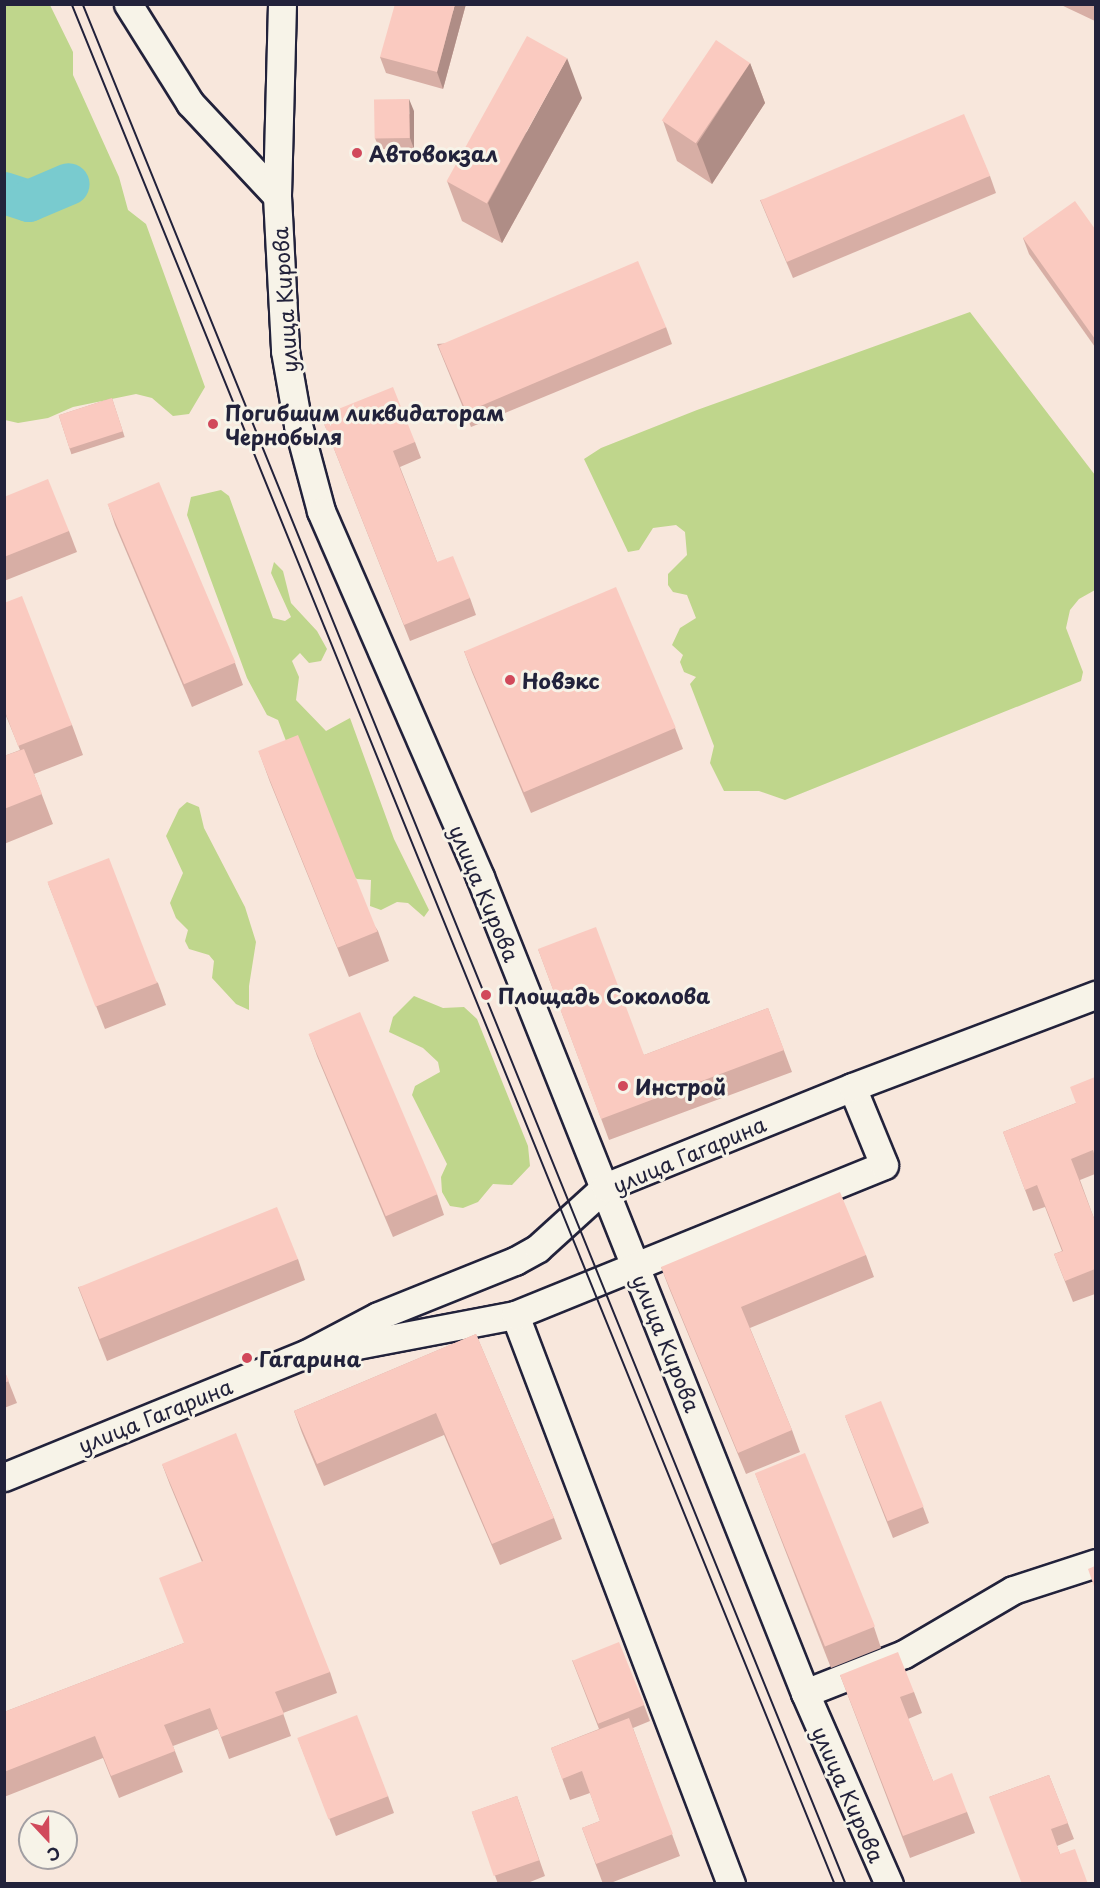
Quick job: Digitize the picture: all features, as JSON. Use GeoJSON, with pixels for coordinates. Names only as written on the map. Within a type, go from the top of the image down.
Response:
{"type":"FeatureCollection","features":[{"type":"Feature","properties":{"kind":"street"},"geometry":{"type":"LineString","coordinates":[[128,4],[190,104],[277,196]]}},
{"type":"Feature","properties":{"kind":"street","name":"улица Кирова"},"geometry":{"type":"LineString","coordinates":[[282,4],[277,196],[285,351],[298,425],[321,511],[480,877],[805,1693],[889,1884]]}},
{"type":"Feature","properties":{"kind":"street","name":"улица Гагарина"},"geometry":{"type":"LineString","coordinates":[[4,1477],[306,1354],[378,1316],[538,1248],[605,1187],[852,1086],[1095,995]]}},
{"type":"Feature","properties":{"kind":"street","name":"улица Гагарина"},"geometry":{"type":"LineString","coordinates":[[306,1354],[515,1315],[884,1165],[852,1086]]}},
{"type":"Feature","properties":{"kind":"street"},"geometry":{"type":"LineString","coordinates":[[515,1315],[731,1884]]}},
{"type":"Feature","properties":{"kind":"street"},"geometry":{"type":"LineString","coordinates":[[805,1693],[904,1654],[1013,1590],[1095,1563]]}},
{"type":"Feature","properties":{"kind":"green space"},"geometry":{"type":"Polygon","coordinates":[[[4,5],[50,5],[73,52],[73,75],[119,177],[128,210],[146,224],[205,387],[189,414],[173,416],[152,398],[136,394],[73,407],[48,418],[18,423],[5,420],[4,5]]]}},
{"type":"Feature","properties":{"kind":"green space"},"geometry":{"type":"Polygon","coordinates":[[[970,312],[1095,475],[1095,590],[1079,599],[1070,610],[1066,628],[1083,672],[1081,681],[785,800],[759,791],[724,791],[710,763],[714,746],[690,684],[696,677],[684,672],[680,662],[683,655],[672,645],[680,628],[696,618],[687,595],[673,592],[668,585],[668,574],[687,555],[685,532],[676,525],[653,528],[639,550],[628,552],[584,459],[601,448],[697,410],[970,312]]]}},
{"type":"Feature","properties":{"kind":"green space"},"geometry":{"type":"Polygon","coordinates":[[[221,490],[229,496],[273,618],[285,621],[291,617],[271,573],[274,562],[283,571],[291,603],[317,631],[327,649],[321,661],[309,663],[300,653],[292,661],[299,677],[296,700],[326,731],[350,718],[394,839],[429,910],[424,917],[408,903],[397,902],[381,910],[370,906],[371,880],[357,879],[332,861],[278,720],[267,715],[247,678],[187,515],[191,497],[221,490]]]}},
{"type":"Feature","properties":{"kind":"green space"},"geometry":{"type":"Polygon","coordinates":[[[187,802],[199,807],[204,828],[245,907],[256,942],[249,986],[249,1010],[236,1004],[212,978],[214,961],[209,955],[189,949],[185,941],[188,930],[176,918],[170,903],[183,873],[166,836],[179,809],[187,802]]]}},
{"type":"Feature","properties":{"kind":"green space"},"geometry":{"type":"Polygon","coordinates":[[[414,996],[443,1008],[464,1007],[477,1019],[528,1146],[530,1166],[512,1185],[493,1184],[478,1202],[463,1208],[450,1206],[442,1192],[441,1177],[447,1164],[412,1095],[415,1086],[440,1072],[438,1062],[423,1048],[389,1032],[393,1017],[414,996]]]}},
{"type":"Feature","properties":{"kind":"building"},"geometry":{"type":"Polygon","coordinates":[[[395,4],[455,4],[437,72],[380,57],[395,4]]]}},
{"type":"Feature","properties":{"kind":"building"},"geometry":{"type":"Polygon","coordinates":[[[527,36],[567,58],[487,203],[447,181],[527,36]]]}},
{"type":"Feature","properties":{"kind":"building"},"geometry":{"type":"Polygon","coordinates":[[[716,40],[750,63],[696,143],[662,120],[716,40]]]}},
{"type":"Feature","properties":{"kind":"building"},"geometry":{"type":"Polygon","coordinates":[[[409,99],[410,138],[375,139],[374,100],[409,99]]]}},
{"type":"Feature","properties":{"kind":"building"},"geometry":{"type":"Polygon","coordinates":[[[964,114],[990,176],[787,262],[761,200],[964,114]]]}},
{"type":"Feature","properties":{"kind":"building"},"geometry":{"type":"Polygon","coordinates":[[[1075,201],[1095,229],[1095,339],[1023,238],[1075,201]]]}},
{"type":"Feature","properties":{"kind":"building"},"geometry":{"type":"Polygon","coordinates":[[[638,261],[666,327],[466,412],[438,346],[638,261]]]}},
{"type":"Feature","properties":{"kind":"building"},"geometry":{"type":"Polygon","coordinates":[[[393,387],[415,442],[393,451],[437,562],[453,556],[470,598],[404,625],[321,416],[393,387]]]}},
{"type":"Feature","properties":{"kind":"building"},"geometry":{"type":"Polygon","coordinates":[[[112,398],[123,431],[70,449],[59,415],[112,398]]]}},
{"type":"Feature","properties":{"kind":"building"},"geometry":{"type":"Polygon","coordinates":[[[48,479],[69,531],[4,557],[4,497],[48,479]]]}},
{"type":"Feature","properties":{"kind":"building"},"geometry":{"type":"Polygon","coordinates":[[[159,482],[236,662],[184,684],[107,504],[159,482]]]}},
{"type":"Feature","properties":{"kind":"building"},"geometry":{"type":"Polygon","coordinates":[[[616,587],[676,728],[524,792],[464,651],[616,587]]]}},
{"type":"Feature","properties":{"kind":"building"},"geometry":{"type":"Polygon","coordinates":[[[22,596],[72,725],[18,746],[4,709],[4,603],[22,596]]]}},
{"type":"Feature","properties":{"kind":"building"},"geometry":{"type":"Polygon","coordinates":[[[298,735],[377,932],[338,948],[258,751],[298,735]]]}},
{"type":"Feature","properties":{"kind":"building"},"geometry":{"type":"Polygon","coordinates":[[[24,749],[42,794],[4,809],[4,756],[24,749]]]}},
{"type":"Feature","properties":{"kind":"building"},"geometry":{"type":"Polygon","coordinates":[[[109,858],[157,983],[95,1007],[47,882],[109,858]]]}},
{"type":"Feature","properties":{"kind":"building"},"geometry":{"type":"Polygon","coordinates":[[[596,927],[644,1055],[768,1008],[784,1050],[601,1119],[538,949],[596,927]]]}},
{"type":"Feature","properties":{"kind":"building"},"geometry":{"type":"Polygon","coordinates":[[[360,1012],[437,1194],[386,1216],[308,1034],[360,1012]]]}},
{"type":"Feature","properties":{"kind":"building"},"geometry":{"type":"Polygon","coordinates":[[[1095,1077],[1095,1157],[1093,1150],[1071,1159],[1095,1221],[1095,1269],[1065,1281],[1054,1254],[1063,1251],[1037,1185],[1025,1190],[1003,1132],[1076,1103],[1070,1087],[1095,1077]]]}},
{"type":"Feature","properties":{"kind":"building"},"geometry":{"type":"Polygon","coordinates":[[[840,1192],[866,1255],[741,1307],[792,1430],[738,1453],[661,1267],[840,1192]]]}},
{"type":"Feature","properties":{"kind":"building"},"geometry":{"type":"Polygon","coordinates":[[[277,1207],[298,1259],[100,1339],[79,1287],[277,1207]]]}},
{"type":"Feature","properties":{"kind":"building"},"geometry":{"type":"Polygon","coordinates":[[[476,1334],[554,1518],[492,1544],[436,1413],[317,1464],[294,1411],[476,1334]]]}},
{"type":"Feature","properties":{"kind":"building"},"geometry":{"type":"Polygon","coordinates":[[[4,1370],[9,1381],[4,1383],[4,1370]]]}},
{"type":"Feature","properties":{"kind":"building"},"geometry":{"type":"Polygon","coordinates":[[[881,1401],[924,1507],[888,1521],[845,1416],[881,1401]]]}},
{"type":"Feature","properties":{"kind":"building"},"geometry":{"type":"Polygon","coordinates":[[[236,1433],[330,1672],[275,1692],[284,1714],[221,1737],[210,1708],[164,1725],[175,1751],[111,1776],[95,1736],[4,1772],[4,1712],[184,1643],[159,1578],[203,1561],[162,1464],[236,1433]]]}},
{"type":"Feature","properties":{"kind":"building"},"geometry":{"type":"Polygon","coordinates":[[[805,1453],[875,1626],[825,1647],[755,1473],[805,1453]]]}},
{"type":"Feature","properties":{"kind":"building"},"geometry":{"type":"Polygon","coordinates":[[[1095,1566],[1095,1589],[1088,1569],[1095,1566]]]}},
{"type":"Feature","properties":{"kind":"building"},"geometry":{"type":"Polygon","coordinates":[[[619,1642],[644,1705],[598,1724],[573,1661],[619,1642]]]}},
{"type":"Feature","properties":{"kind":"building"},"geometry":{"type":"Polygon","coordinates":[[[898,1652],[914,1692],[900,1697],[933,1781],[952,1773],[967,1812],[903,1836],[840,1675],[898,1652]]]}},
{"type":"Feature","properties":{"kind":"building"},"geometry":{"type":"Polygon","coordinates":[[[357,1715],[388,1796],[328,1819],[297,1738],[357,1715]]]}},
{"type":"Feature","properties":{"kind":"building"},"geometry":{"type":"Polygon","coordinates":[[[629,1718],[673,1834],[596,1864],[582,1828],[600,1821],[582,1771],[562,1779],[551,1748],[629,1718]]]}},
{"type":"Feature","properties":{"kind":"building"},"geometry":{"type":"Polygon","coordinates":[[[1049,1775],[1068,1823],[1051,1829],[1060,1854],[1075,1849],[1088,1884],[1022,1884],[989,1797],[1049,1775]]]}},
{"type":"Feature","properties":{"kind":"building"},"geometry":{"type":"Polygon","coordinates":[[[517,1796],[539,1860],[494,1876],[472,1812],[517,1796]]]}},
{"type":"Feature","properties":{"kind":"waterway"},"geometry":{"type":"LineString","coordinates":[[4,193],[29,201],[69,184]]}},
{"type":"Feature","properties":{"kind":"tram line"},"geometry":{"type":"LineString","coordinates":[[72,4],[835,1884]]}},
{"type":"Feature","properties":{"kind":"tram line"},"geometry":{"type":"LineString","coordinates":[[83,4],[846,1884]]}},
{"type":"Feature","properties":{"kind":"place","name":"Автовокзал"},"geometry":{"type":"Point","coordinates":[357,153]}},
{"type":"Feature","properties":{"kind":"place","name":"Погибшим ликвидаторам Чернобыля"},"geometry":{"type":"Point","coordinates":[213,424]}},
{"type":"Feature","properties":{"kind":"place","name":"Новэкс"},"geometry":{"type":"Point","coordinates":[510,680]}},
{"type":"Feature","properties":{"kind":"place","name":"Площадь Соколова"},"geometry":{"type":"Point","coordinates":[486,995]}},
{"type":"Feature","properties":{"kind":"place","name":"Инстрой"},"geometry":{"type":"Point","coordinates":[623,1086]}},
{"type":"Feature","properties":{"kind":"place","name":"Гагарина"},"geometry":{"type":"Point","coordinates":[247,1358]}}]}
